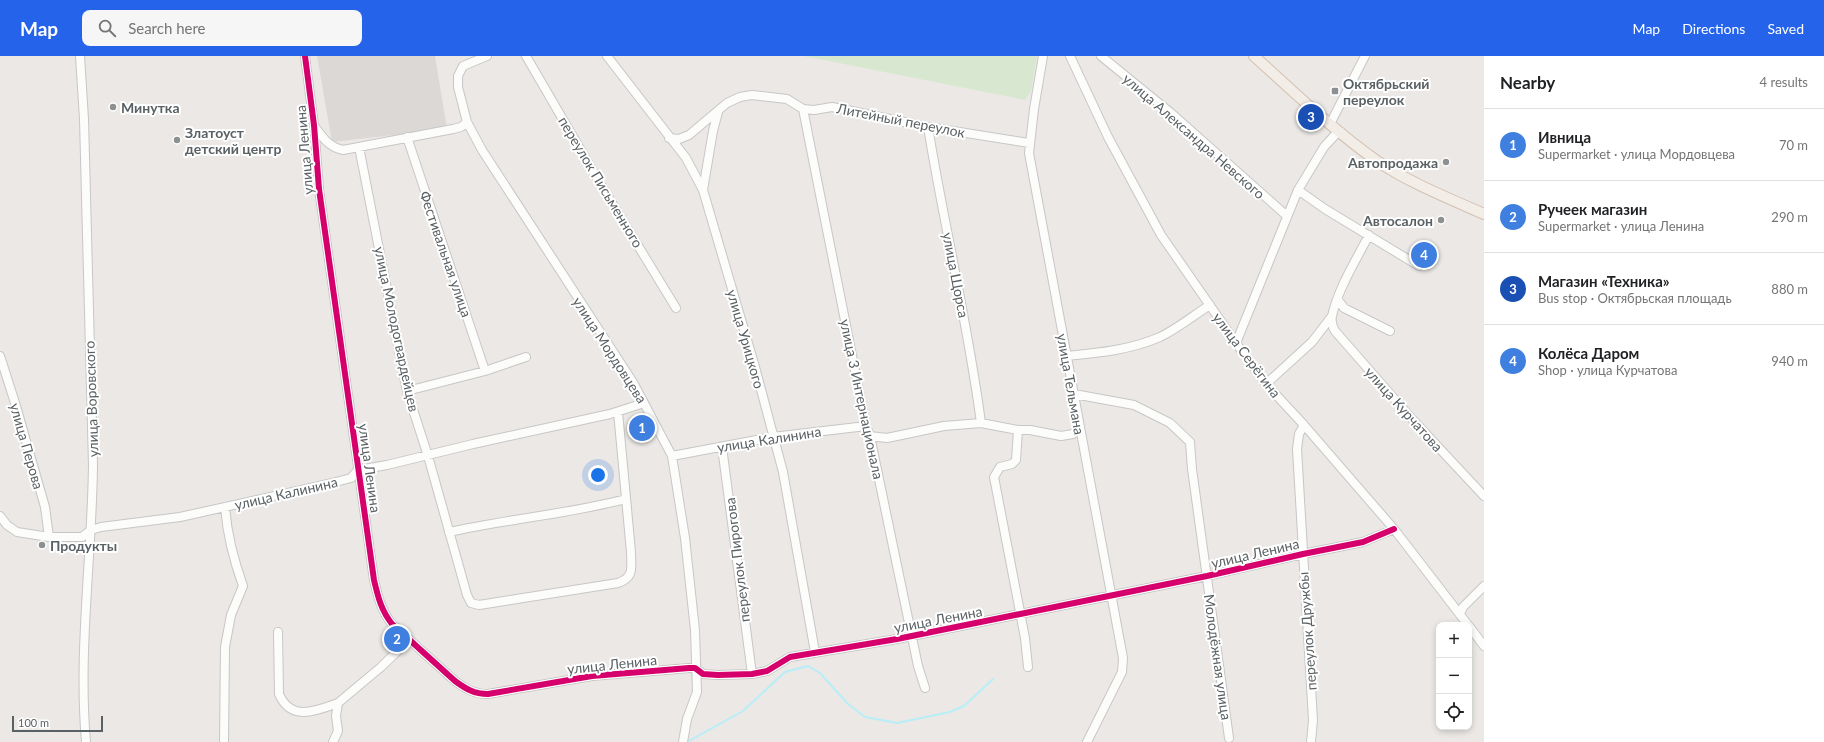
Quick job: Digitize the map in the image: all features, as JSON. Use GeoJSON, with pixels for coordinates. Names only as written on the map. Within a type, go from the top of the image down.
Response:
{"type":"FeatureCollection","features":[{"type":"Feature","properties":{"kind":"main road"},"geometry":{"type":"LineString","coordinates":[[1254,56],[1330,124],[1378,161],[1428,189],[1484,214]]}},
{"type":"Feature","properties":{"kind":"street","name":"улица Воровского"},"geometry":{"type":"LineString","coordinates":[[80,56],[84,119],[93,465],[92,530],[85,634],[86,742]]}},
{"type":"Feature","properties":{"kind":"street","name":"улица Ленина"},"geometry":{"type":"LineString","coordinates":[[305,56],[314,125],[319,189],[374,580],[379,600],[384,614],[409,640],[454,681],[476,694],[488,694],[592,676],[695,668],[703,674],[752,674],[767,671],[790,657],[815,652],[852,648],[1021,615],[1207,576],[1363,542],[1394,529]]}},
{"type":"Feature","properties":{"kind":"street","name":"улица Мордовцева"},"geometry":{"type":"LineString","coordinates":[[487,56],[463,66],[458,76],[458,87],[467,122],[482,150],[644,403],[672,456],[685,538],[694,612],[697,692],[687,719],[683,741]]}},
{"type":"Feature","properties":{"kind":"street","name":"переулок Письменного"},"geometry":{"type":"LineString","coordinates":[[526,56],[601,185],[676,308]]}},
{"type":"Feature","properties":{"kind":"street","name":"улица Урицкого"},"geometry":{"type":"LineString","coordinates":[[607,56],[686,158],[703,190],[755,367],[783,472],[815,652]]}},
{"type":"Feature","properties":{"kind":"street","name":"улица Тельмана"},"geometry":{"type":"LineString","coordinates":[[1043,56],[1029,143],[1029,153],[1079,428],[1112,596],[1122,658],[1122,672],[1087,742]]}},
{"type":"Feature","properties":{"kind":"street","name":"улица Серёгина"},"geometry":{"type":"LineString","coordinates":[[1070,56],[1108,137],[1161,235],[1236,343],[1266,384],[1304,425],[1394,529],[1466,622]]}},
{"type":"Feature","properties":{"kind":"street","name":"улица Александра Невского"},"geometry":{"type":"LineString","coordinates":[[1101,56],[1170,113],[1286,216]]}},
{"type":"Feature","properties":{"kind":"street"},"geometry":{"type":"LineString","coordinates":[[1330,124],[1365,56]]}},
{"type":"Feature","properties":{"kind":"street","name":"Литейный переулок"},"geometry":{"type":"LineString","coordinates":[[670,138],[679,139],[689,136],[727,103],[740,97],[752,95],[787,100],[803,109],[814,110],[832,107],[928,127],[1029,143]]}},
{"type":"Feature","properties":{"kind":"street","name":"улица 3 Интернационала"},"geometry":{"type":"LineString","coordinates":[[803,109],[866,426],[870,436],[912,636],[925,688]]}},
{"type":"Feature","properties":{"kind":"street"},"geometry":{"type":"LineString","coordinates":[[703,190],[713,131],[719,111]]}},
{"type":"Feature","properties":{"kind":"street"},"geometry":{"type":"LineString","coordinates":[[314,125],[322,137],[333,148],[343,150],[461,127],[467,122]]}},
{"type":"Feature","properties":{"kind":"street","name":"улица Щорса"},"geometry":{"type":"LineString","coordinates":[[928,127],[974,369],[981,423]]}},
{"type":"Feature","properties":{"kind":"street"},"geometry":{"type":"LineString","coordinates":[[1236,343],[1286,216],[1298,190],[1324,147],[1335,135],[1340,132]]}},
{"type":"Feature","properties":{"kind":"street","name":"Фестивальная улица"},"geometry":{"type":"LineString","coordinates":[[408,137],[485,371]]}},
{"type":"Feature","properties":{"kind":"street","name":"улица Молодогвардейцев"},"geometry":{"type":"LineString","coordinates":[[359,147],[407,392],[428,456],[467,596],[471,603],[479,605],[618,583],[628,578],[632,572],[618,412]]}},
{"type":"Feature","properties":{"kind":"street"},"geometry":{"type":"LineString","coordinates":[[1298,190],[1324,209],[1418,266]]}},
{"type":"Feature","properties":{"kind":"street"},"geometry":{"type":"LineString","coordinates":[[1266,384],[1312,342],[1332,316],[1347,278],[1369,235]]}},
{"type":"Feature","properties":{"kind":"street"},"geometry":{"type":"LineString","coordinates":[[1338,300],[1344,308],[1390,331]]}},
{"type":"Feature","properties":{"kind":"street"},"geometry":{"type":"LineString","coordinates":[[1066,356],[1113,351],[1143,343],[1161,336],[1210,305]]}},
{"type":"Feature","properties":{"kind":"street","name":"улица Курчатова"},"geometry":{"type":"LineString","coordinates":[[1332,316],[1332,325],[1335,331],[1407,414],[1484,496]]}},
{"type":"Feature","properties":{"kind":"street","name":"улица Перова"},"geometry":{"type":"LineString","coordinates":[[0,356],[45,507],[49,537]]}},
{"type":"Feature","properties":{"kind":"street"},"geometry":{"type":"LineString","coordinates":[[407,392],[485,371],[526,357]]}},
{"type":"Feature","properties":{"kind":"street","name":"Молодёжная улица"},"geometry":{"type":"LineString","coordinates":[[1074,394],[1134,405],[1170,424],[1190,442],[1192,469],[1230,738]]}},
{"type":"Feature","properties":{"kind":"street","name":"улица Калинина"},"geometry":{"type":"LineString","coordinates":[[0,516],[7,525],[17,532],[49,537],[82,537],[92,530],[101,527],[180,517],[328,484],[351,478],[358,470],[428,456],[618,412],[644,403]]}},
{"type":"Feature","properties":{"kind":"street"},"geometry":{"type":"LineString","coordinates":[[870,436],[887,438],[944,426],[981,423],[1061,436],[1073,434],[1079,428]]}},
{"type":"Feature","properties":{"kind":"street","name":"переулок Дружбы"},"geometry":{"type":"LineString","coordinates":[[1304,425],[1299,434],[1297,449],[1313,720],[1311,742]]}},
{"type":"Feature","properties":{"kind":"street","name":"улица Калинина"},"geometry":{"type":"LineString","coordinates":[[672,456],[773,437],[866,426]]}},
{"type":"Feature","properties":{"kind":"street"},"geometry":{"type":"LineString","coordinates":[[1018,430],[1016,460],[1012,464],[1000,467],[994,477],[1021,615],[1028,667]]}},
{"type":"Feature","properties":{"kind":"street","name":"переулок Пирогова"},"geometry":{"type":"LineString","coordinates":[[722,447],[752,674]]}},
{"type":"Feature","properties":{"kind":"street"},"geometry":{"type":"LineString","coordinates":[[449,532],[488,524],[594,508],[626,499]]}},
{"type":"Feature","properties":{"kind":"street"},"geometry":{"type":"LineString","coordinates":[[224,742],[225,647],[231,615],[243,586],[236,569],[226,523],[225,507]]}},
{"type":"Feature","properties":{"kind":"street"},"geometry":{"type":"LineString","coordinates":[[1460,614],[1463,607],[1484,586]]}},
{"type":"Feature","properties":{"kind":"street","name":"улица Серёгина"},"geometry":{"type":"LineString","coordinates":[[1472,630],[1484,646]]}},
{"type":"Feature","properties":{"kind":"street"},"geometry":{"type":"LineString","coordinates":[[278,632],[279,694],[286,707],[296,711],[305,712],[316,711],[338,703],[381,667],[409,640]]}},
{"type":"Feature","properties":{"kind":"street"},"geometry":{"type":"LineString","coordinates":[[333,742],[338,732],[336,716],[338,703]]}},
{"type":"Feature","properties":{"kind":"shaded area"},"geometry":{"type":"Polygon","coordinates":[[[317,56],[435,56],[447,129],[332,142],[317,56]]]}},
{"type":"Feature","properties":{"kind":"green space"},"geometry":{"type":"Polygon","coordinates":[[[804,56],[1037,56],[1031,91],[1025,100],[804,56]]]}},
{"type":"Feature","properties":{"kind":"waterway"},"geometry":{"type":"LineString","coordinates":[[687,742],[743,711],[785,672],[808,666],[820,673],[848,704],[865,717],[897,723],[950,712],[964,706],[993,679]]}},
{"type":"Feature","properties":{"kind":"cycle path"},"geometry":{"type":"LineString","coordinates":[[305,56],[314,125],[319,189],[374,580],[377,592],[380,603],[392,624],[455,681],[470,690],[488,694],[592,676],[689,668],[695,668],[703,674],[752,674],[767,671],[790,657],[897,639],[1207,576],[1363,542],[1394,529]]}},
{"type":"Feature","properties":{"kind":"place","name":"Октябрьский переулок"},"geometry":{"type":"Point","coordinates":[1335,91]}},
{"type":"Feature","properties":{"kind":"place","name":"Минутка"},"geometry":{"type":"Point","coordinates":[113,107]}},
{"type":"Feature","properties":{"kind":"place","name":"Магазин «Техника»"},"geometry":{"type":"Point","coordinates":[1311,117]}},
{"type":"Feature","properties":{"kind":"place","name":"Златоуст детский центр"},"geometry":{"type":"Point","coordinates":[177,140]}},
{"type":"Feature","properties":{"kind":"place","name":"Автопродажа"},"geometry":{"type":"Point","coordinates":[1446,162]}},
{"type":"Feature","properties":{"kind":"place","name":"Автосалон"},"geometry":{"type":"Point","coordinates":[1441,220]}},
{"type":"Feature","properties":{"kind":"place","name":"Колёса Даром"},"geometry":{"type":"Point","coordinates":[1424,255]}},
{"type":"Feature","properties":{"kind":"place","name":"Ивница"},"geometry":{"type":"Point","coordinates":[642,428]}},
{"type":"Feature","properties":{"kind":"place","name":"Продукты"},"geometry":{"type":"Point","coordinates":[42,545]}},
{"type":"Feature","properties":{"kind":"place","name":"Ручеек магазин"},"geometry":{"type":"Point","coordinates":[397,639]}}]}
